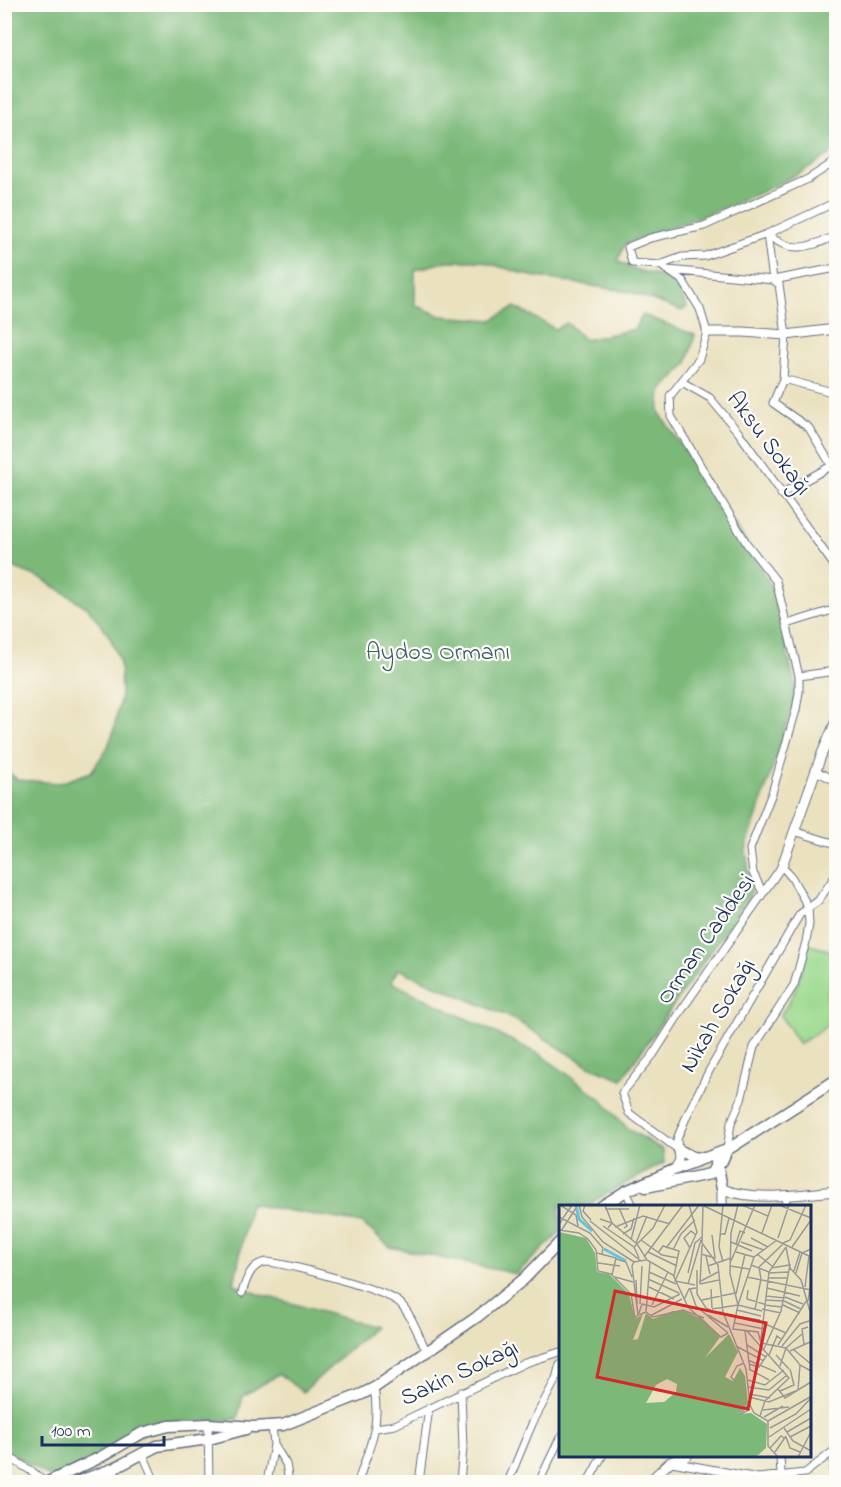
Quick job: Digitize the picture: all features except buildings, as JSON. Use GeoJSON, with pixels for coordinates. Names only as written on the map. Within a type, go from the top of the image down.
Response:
{"type":"FeatureCollection","features":[{"type":"Feature","properties":{"kind":"main road"},"geometry":{"type":"LineString","coordinates":[[604,1205],[626,1191],[727,1150],[837,1080]]}},
{"type":"Feature","properties":{"kind":"main road"},"geometry":{"type":"LineString","coordinates":[[679,1150],[692,1157],[713,1161],[714,1170],[722,1189]]}},
{"type":"Feature","properties":{"kind":"main road"},"geometry":{"type":"LineString","coordinates":[[679,1150],[693,1162],[696,1170],[714,1170]]}},
{"type":"Feature","properties":{"kind":"main road"},"geometry":{"type":"LineString","coordinates":[[626,1191],[714,1170],[727,1150]]}},
{"type":"Feature","properties":{"kind":"main road"},"geometry":{"type":"LineString","coordinates":[[48,1482],[99,1458],[142,1433],[169,1426],[283,1425],[374,1388],[477,1317],[524,1279],[559,1244]]}},
{"type":"Feature","properties":{"kind":"main road"},"geometry":{"type":"LineString","coordinates":[[77,1482],[115,1468],[157,1446],[209,1439],[255,1427]]}},
{"type":"Feature","properties":{"kind":"street"},"geometry":{"type":"LineString","coordinates":[[837,161],[808,179],[704,226],[650,238],[628,248],[632,263],[773,280],[837,268]]}},
{"type":"Feature","properties":{"kind":"street"},"geometry":{"type":"LineString","coordinates":[[663,267],[682,257],[705,256],[767,234],[837,202]]}},
{"type":"Feature","properties":{"kind":"street"},"geometry":{"type":"LineString","coordinates":[[767,234],[778,244],[796,249],[837,236]]}},
{"type":"Feature","properties":{"kind":"street"},"geometry":{"type":"LineString","coordinates":[[767,234],[773,280],[779,284],[786,335],[783,379],[773,403],[809,429],[837,473]]}},
{"type":"Feature","properties":{"kind":"street"},"geometry":{"type":"LineString","coordinates":[[663,267],[683,281],[700,309],[707,332],[699,359],[670,396],[671,416],[747,544],[776,581],[798,676],[800,692],[796,710],[772,793],[750,849],[753,873],[763,893]]}},
{"type":"Feature","properties":{"kind":"street"},"geometry":{"type":"LineString","coordinates":[[707,332],[786,335],[837,329]]}},
{"type":"Feature","properties":{"kind":"street"},"geometry":{"type":"LineString","coordinates":[[783,379],[837,393]]}},
{"type":"Feature","properties":{"kind":"street","name":"Aksu Sokağı"},"geometry":{"type":"LineString","coordinates":[[682,382],[710,398],[739,433],[781,494],[837,568]]}},
{"type":"Feature","properties":{"kind":"street"},"geometry":{"type":"LineString","coordinates":[[781,494],[831,466]]}},
{"type":"Feature","properties":{"kind":"street"},"geometry":{"type":"LineString","coordinates":[[787,624],[837,609]]}},
{"type":"Feature","properties":{"kind":"street"},"geometry":{"type":"LineString","coordinates":[[798,676],[837,671]]}},
{"type":"Feature","properties":{"kind":"street","name":"Orman Caddesi"},"geometry":{"type":"LineString","coordinates":[[679,1150],[628,1113],[622,1094],[653,1055],[782,866],[816,771],[837,721]]}},
{"type":"Feature","properties":{"kind":"street"},"geometry":{"type":"LineString","coordinates":[[816,771],[837,781]]}},
{"type":"Feature","properties":{"kind":"street"},"geometry":{"type":"LineString","coordinates":[[794,831],[837,844]]}},
{"type":"Feature","properties":{"kind":"street"},"geometry":{"type":"LineString","coordinates":[[727,1150],[731,1123],[741,1100],[754,1047],[798,975],[809,924],[808,907],[792,878],[782,866]]}},
{"type":"Feature","properties":{"kind":"street","name":"Nikah Sokağı"},"geometry":{"type":"LineString","coordinates":[[674,1170],[679,1160],[677,1139],[709,1071],[794,924],[808,907],[818,901],[837,875]]}},
{"type":"Feature","properties":{"kind":"street"},"geometry":{"type":"LineString","coordinates":[[722,1205],[722,1189],[736,1194],[785,1196],[837,1191]]}},
{"type":"Feature","properties":{"kind":"street"},"geometry":{"type":"LineString","coordinates":[[626,1191],[633,1205]]}},
{"type":"Feature","properties":{"kind":"street"},"geometry":{"type":"LineString","coordinates":[[785,1196],[786,1205]]}},
{"type":"Feature","properties":{"kind":"street"},"geometry":{"type":"LineString","coordinates":[[242,1293],[245,1282],[254,1267],[258,1263],[267,1262],[315,1273],[386,1294],[403,1307],[427,1352]]}},
{"type":"Feature","properties":{"kind":"street","name":"Sakin Sokağı"},"geometry":{"type":"LineString","coordinates":[[376,1428],[395,1425],[525,1363],[559,1353]]}},
{"type":"Feature","properties":{"kind":"street"},"geometry":{"type":"LineString","coordinates":[[508,1482],[532,1424],[559,1370]]}},
{"type":"Feature","properties":{"kind":"street"},"geometry":{"type":"LineString","coordinates":[[358,1482],[376,1428],[378,1408],[374,1388]]}},
{"type":"Feature","properties":{"kind":"street"},"geometry":{"type":"LineString","coordinates":[[460,1482],[463,1448],[461,1392]]}},
{"type":"Feature","properties":{"kind":"street"},"geometry":{"type":"LineString","coordinates":[[419,1482],[429,1408]]}},
{"type":"Feature","properties":{"kind":"street"},"geometry":{"type":"LineString","coordinates":[[208,1424],[209,1482]]}},
{"type":"Feature","properties":{"kind":"street"},"geometry":{"type":"LineString","coordinates":[[267,1482],[274,1445],[272,1426]]}},
{"type":"Feature","properties":{"kind":"street"},"geometry":{"type":"LineString","coordinates":[[539,1482],[559,1442]]}},
{"type":"Feature","properties":{"kind":"street"},"geometry":{"type":"LineString","coordinates":[[274,1445],[286,1464],[289,1482]]}},
{"type":"Feature","properties":{"kind":"street"},"geometry":{"type":"LineString","coordinates":[[670,1462],[758,1478],[806,1473],[836,1447]]}},
{"type":"Feature","properties":{"kind":"street"},"geometry":{"type":"LineString","coordinates":[[833,1482],[836,1447]]}},
{"type":"Feature","properties":{"kind":"street"},"geometry":{"type":"LineString","coordinates":[[142,1452],[155,1482]]}},
{"type":"Feature","properties":{"kind":"street"},"geometry":{"type":"LineString","coordinates":[[4,1454],[33,1472],[44,1482]]}},
{"type":"Feature","properties":{"kind":"street"},"geometry":{"type":"LineString","coordinates":[[588,1482],[601,1457]]}},
{"type":"Feature","properties":{"kind":"street"},"geometry":{"type":"LineString","coordinates":[[651,1482],[670,1462],[682,1457]]}},
{"type":"Feature","properties":{"kind":"street"},"geometry":{"type":"LineString","coordinates":[[780,1457],[781,1475]]}},
{"type":"Feature","properties":{"kind":"street"},"geometry":{"type":"LineString","coordinates":[[114,1482],[115,1468]]}},
{"type":"Feature","properties":{"kind":"street"},"geometry":{"type":"LineString","coordinates":[[805,1482],[806,1473]]}},
{"type":"Feature","properties":{"kind":"green space","name":"Aydos Ormanı"},"geometry":{"type":"Polygon","coordinates":[[[5,5],[836,5],[836,150],[787,180],[761,192],[625,244],[618,261],[632,269],[661,276],[678,287],[687,307],[682,311],[630,292],[531,276],[481,261],[447,261],[415,270],[415,305],[441,316],[492,320],[515,307],[555,329],[567,323],[585,340],[634,329],[643,315],[695,335],[687,363],[661,391],[659,412],[741,535],[772,588],[797,693],[746,849],[751,893],[622,1079],[589,1066],[514,1019],[398,969],[391,982],[541,1055],[600,1098],[628,1129],[663,1150],[664,1163],[597,1199],[590,1205],[559,1205],[559,1234],[516,1274],[390,1247],[362,1223],[250,1204],[234,1284],[259,1294],[374,1327],[303,1392],[279,1374],[243,1396],[237,1419],[164,1423],[53,1479],[5,1450],[5,770],[18,780],[60,783],[91,772],[107,749],[113,733],[121,695],[120,663],[110,637],[88,608],[43,579],[5,564],[5,5]]]}},
{"type":"Feature","properties":{"kind":"green space"},"geometry":{"type":"Polygon","coordinates":[[[809,945],[836,952],[827,996],[836,1017],[820,1031],[799,1044],[780,1015],[795,990],[809,945]]]}}]}
